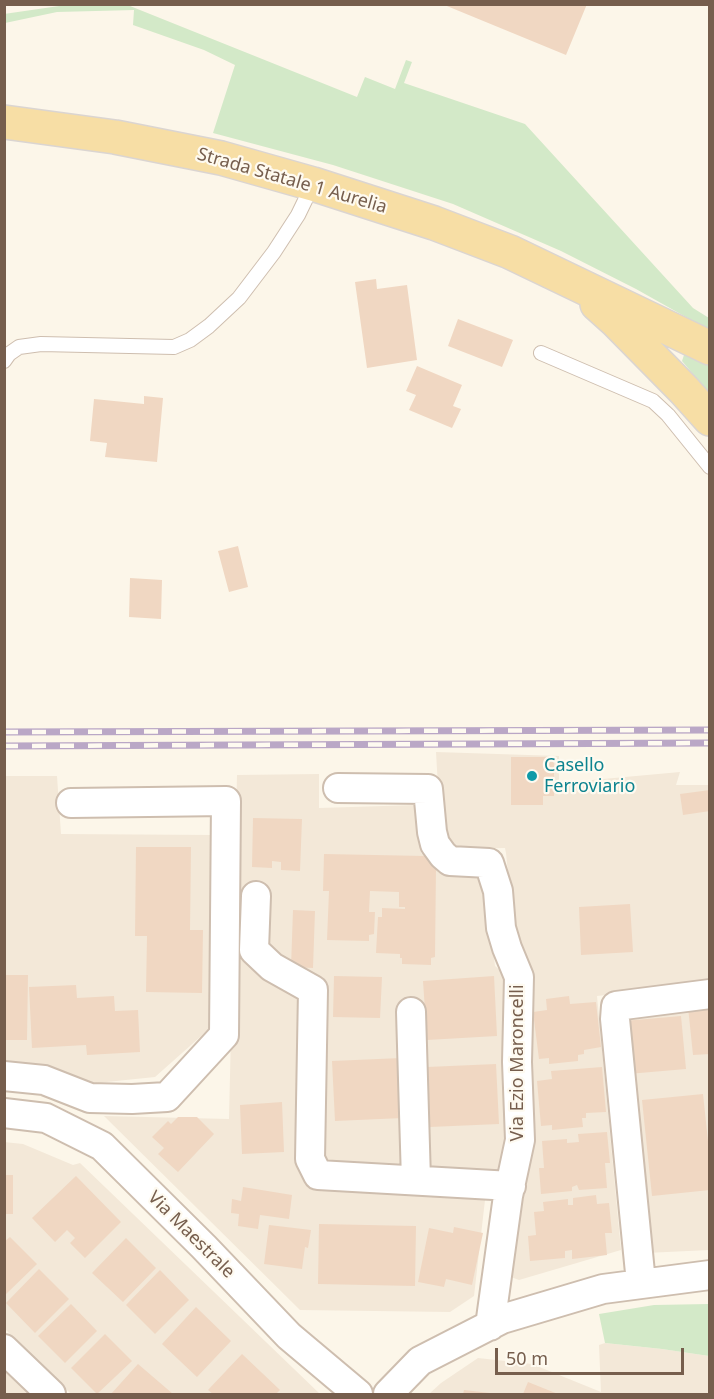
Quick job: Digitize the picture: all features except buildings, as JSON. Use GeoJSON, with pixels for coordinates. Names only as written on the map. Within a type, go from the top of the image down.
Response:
{"type":"FeatureCollection","features":[{"type":"Feature","properties":{"kind":"main road","name":"Strada Statale 1 Aurelia"},"geometry":{"type":"LineString","coordinates":[[4,122],[116,137],[221,158],[313,184],[434,223],[510,252],[710,348]]}},
{"type":"Feature","properties":{"kind":"main road","name":"Strada Statale 1 Aurelia"},"geometry":{"type":"LineString","coordinates":[[568,279],[616,321],[710,419]]}},
{"type":"Feature","properties":{"kind":"street","name":"Via Ezio Maroncelli"},"geometry":{"type":"LineString","coordinates":[[338,788],[428,789],[435,844],[450,861],[489,863],[498,891],[501,928],[519,977],[517,1062],[520,1140],[490,1326]]}},
{"type":"Feature","properties":{"kind":"street"},"geometry":{"type":"LineString","coordinates":[[4,1076],[44,1080],[90,1098],[132,1099],[167,1096],[224,1035],[226,801],[71,802]]}},
{"type":"Feature","properties":{"kind":"street"},"geometry":{"type":"LineString","coordinates":[[256,896],[254,950],[272,967],[313,990],[309,1159],[318,1174],[511,1186]]}},
{"type":"Feature","properties":{"kind":"street"},"geometry":{"type":"LineString","coordinates":[[641,1283],[615,1019],[616,1006],[710,994]]}},
{"type":"Feature","properties":{"kind":"street"},"geometry":{"type":"LineString","coordinates":[[411,1012],[416,1180]]}},
{"type":"Feature","properties":{"kind":"street","name":"Via Maestrale"},"geometry":{"type":"LineString","coordinates":[[4,1113],[46,1118],[102,1146],[290,1336],[358,1395]]}},
{"type":"Feature","properties":{"kind":"street"},"geometry":{"type":"LineString","coordinates":[[388,1395],[420,1361],[502,1319],[603,1289],[710,1275]]}},
{"type":"Feature","properties":{"kind":"street"},"geometry":{"type":"LineString","coordinates":[[4,1349],[51,1395]]}},
{"type":"Feature","properties":{"kind":"lane"},"geometry":{"type":"LineString","coordinates":[[4,361],[19,347],[40,344],[174,347],[190,340],[209,326],[238,298],[274,252],[298,215],[313,184]]}},
{"type":"Feature","properties":{"kind":"lane"},"geometry":{"type":"LineString","coordinates":[[541,353],[653,401],[668,415],[710,467]]}},
{"type":"Feature","properties":{"kind":"shaded area"},"geometry":{"type":"Polygon","coordinates":[[[436,752],[559,756],[559,783],[680,772],[676,785],[709,785],[709,983],[597,996],[621,1250],[519,1280],[511,1277],[508,1271],[514,935],[506,853],[505,848],[451,849],[441,840],[436,752]]]}},
{"type":"Feature","properties":{"kind":"shaded area"},"geometry":{"type":"Polygon","coordinates":[[[319,774],[319,808],[416,805],[421,853],[440,866],[483,869],[495,966],[514,982],[503,1165],[485,1200],[474,1296],[450,1312],[300,1310],[104,1116],[229,1119],[237,775],[319,774]]]}},
{"type":"Feature","properties":{"kind":"shaded area"},"geometry":{"type":"Polygon","coordinates":[[[5,776],[57,776],[61,834],[214,835],[217,1022],[155,1077],[87,1084],[5,1066],[5,776]]]}},
{"type":"Feature","properties":{"kind":"shaded area"},"geometry":{"type":"Polygon","coordinates":[[[709,999],[709,1250],[646,1253],[628,1015],[709,999]]]}},
{"type":"Feature","properties":{"kind":"shaded area"},"geometry":{"type":"Polygon","coordinates":[[[4,1142],[23,1144],[73,1165],[80,1163],[320,1394],[71,1394],[5,1329],[4,1142]]]}},
{"type":"Feature","properties":{"kind":"shaded area"},"geometry":{"type":"Polygon","coordinates":[[[605,1343],[709,1356],[709,1394],[429,1394],[478,1358],[532,1364],[601,1392],[599,1345],[605,1343]]]}},
{"type":"Feature","properties":{"kind":"shaded area"},"geometry":{"type":"Polygon","coordinates":[[[5,1364],[35,1394],[5,1394],[5,1364]]]}},
{"type":"Feature","properties":{"kind":"green space"},"geometry":{"type":"Polygon","coordinates":[[[73,4],[130,6],[357,97],[365,77],[395,89],[406,60],[412,62],[404,83],[525,124],[693,308],[709,318],[709,330],[561,251],[453,204],[333,165],[213,133],[235,65],[204,50],[133,25],[134,10],[57,12],[5,23],[4,14],[73,4]]]}},
{"type":"Feature","properties":{"kind":"green space"},"geometry":{"type":"Polygon","coordinates":[[[684,355],[709,366],[709,393],[682,361],[684,355]]]}},
{"type":"Feature","properties":{"kind":"green space"},"geometry":{"type":"Polygon","coordinates":[[[709,1304],[709,1356],[605,1343],[599,1314],[654,1305],[709,1304]]]}},
{"type":"Feature","properties":{"kind":"railway"},"geometry":{"type":"LineString","coordinates":[[4,732],[710,730]]}},
{"type":"Feature","properties":{"kind":"railway"},"geometry":{"type":"LineString","coordinates":[[4,746],[710,743]]}},
{"type":"Feature","properties":{"kind":"place","name":"Casello Ferroviario"},"geometry":{"type":"Point","coordinates":[532,776]}}]}
